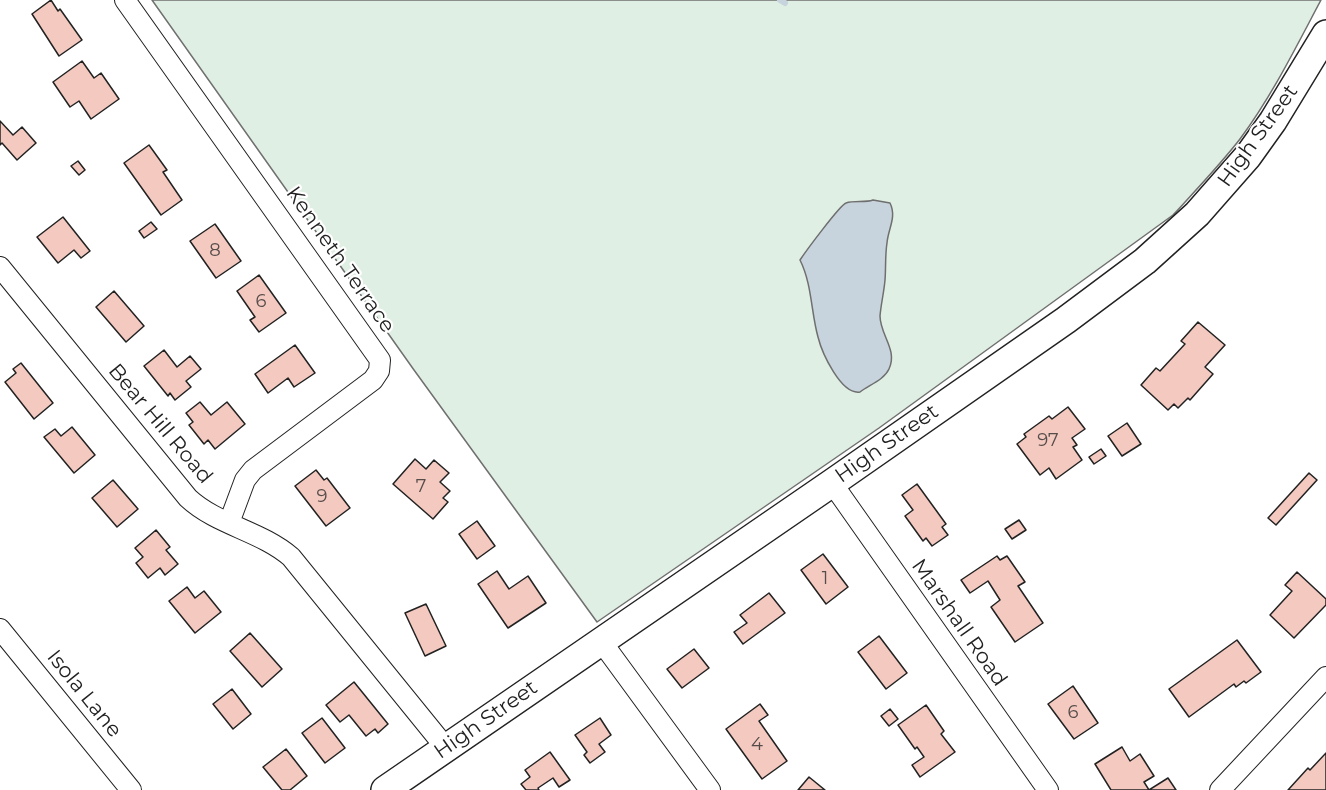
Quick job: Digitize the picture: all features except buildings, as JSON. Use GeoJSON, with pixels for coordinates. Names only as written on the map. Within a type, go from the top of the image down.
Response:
{"type":"FeatureCollection","features":[{"type":"Feature","properties":{"kind":"street","name":"Kenneth Terrace"},"geometry":{"type":"LineString","coordinates":[[125,0],[380,360],[379,371],[373,380],[253,470],[245,480],[229,523]]}},
{"type":"Feature","properties":{"kind":"street","name":"High Street"},"geometry":{"type":"LineString","coordinates":[[385,790],[832,483],[1145,261],[1178,232],[1248,156],[1278,114],[1326,34]]}},
{"type":"Feature","properties":{"kind":"street","name":"Bear Hill Road"},"geometry":{"type":"LineString","coordinates":[[0,267],[188,498],[229,523],[282,549],[291,557],[446,748]]}},
{"type":"Feature","properties":{"kind":"street","name":"Marshall Road"},"geometry":{"type":"LineString","coordinates":[[832,483],[1048,790]]}},
{"type":"Feature","properties":{"kind":"street","name":"Isola Lane"},"geometry":{"type":"LineString","coordinates":[[0,629],[131,790]]}},
{"type":"Feature","properties":{"kind":"street"},"geometry":{"type":"LineString","coordinates":[[601,641],[710,790]]}},
{"type":"Feature","properties":{"kind":"street"},"geometry":{"type":"LineString","coordinates":[[1220,790],[1326,677]]}},
{"type":"Feature","properties":{"kind":"green space"},"geometry":{"type":"Polygon","coordinates":[[[152,0],[1321,0],[1252,123],[1224,159],[1173,215],[879,428],[597,622],[414,370],[152,0]]]}},
{"type":"Feature","properties":{"kind":"shaded area"},"geometry":{"type":"Polygon","coordinates":[[[873,200],[890,203],[893,213],[886,248],[885,280],[880,316],[890,349],[891,362],[884,376],[860,392],[846,387],[839,380],[824,353],[816,327],[807,279],[800,260],[846,203],[873,200]]]}},
{"type":"Feature","properties":{"kind":"waterway"},"geometry":{"type":"LineString","coordinates":[[780,0],[785,3]]}}]}
